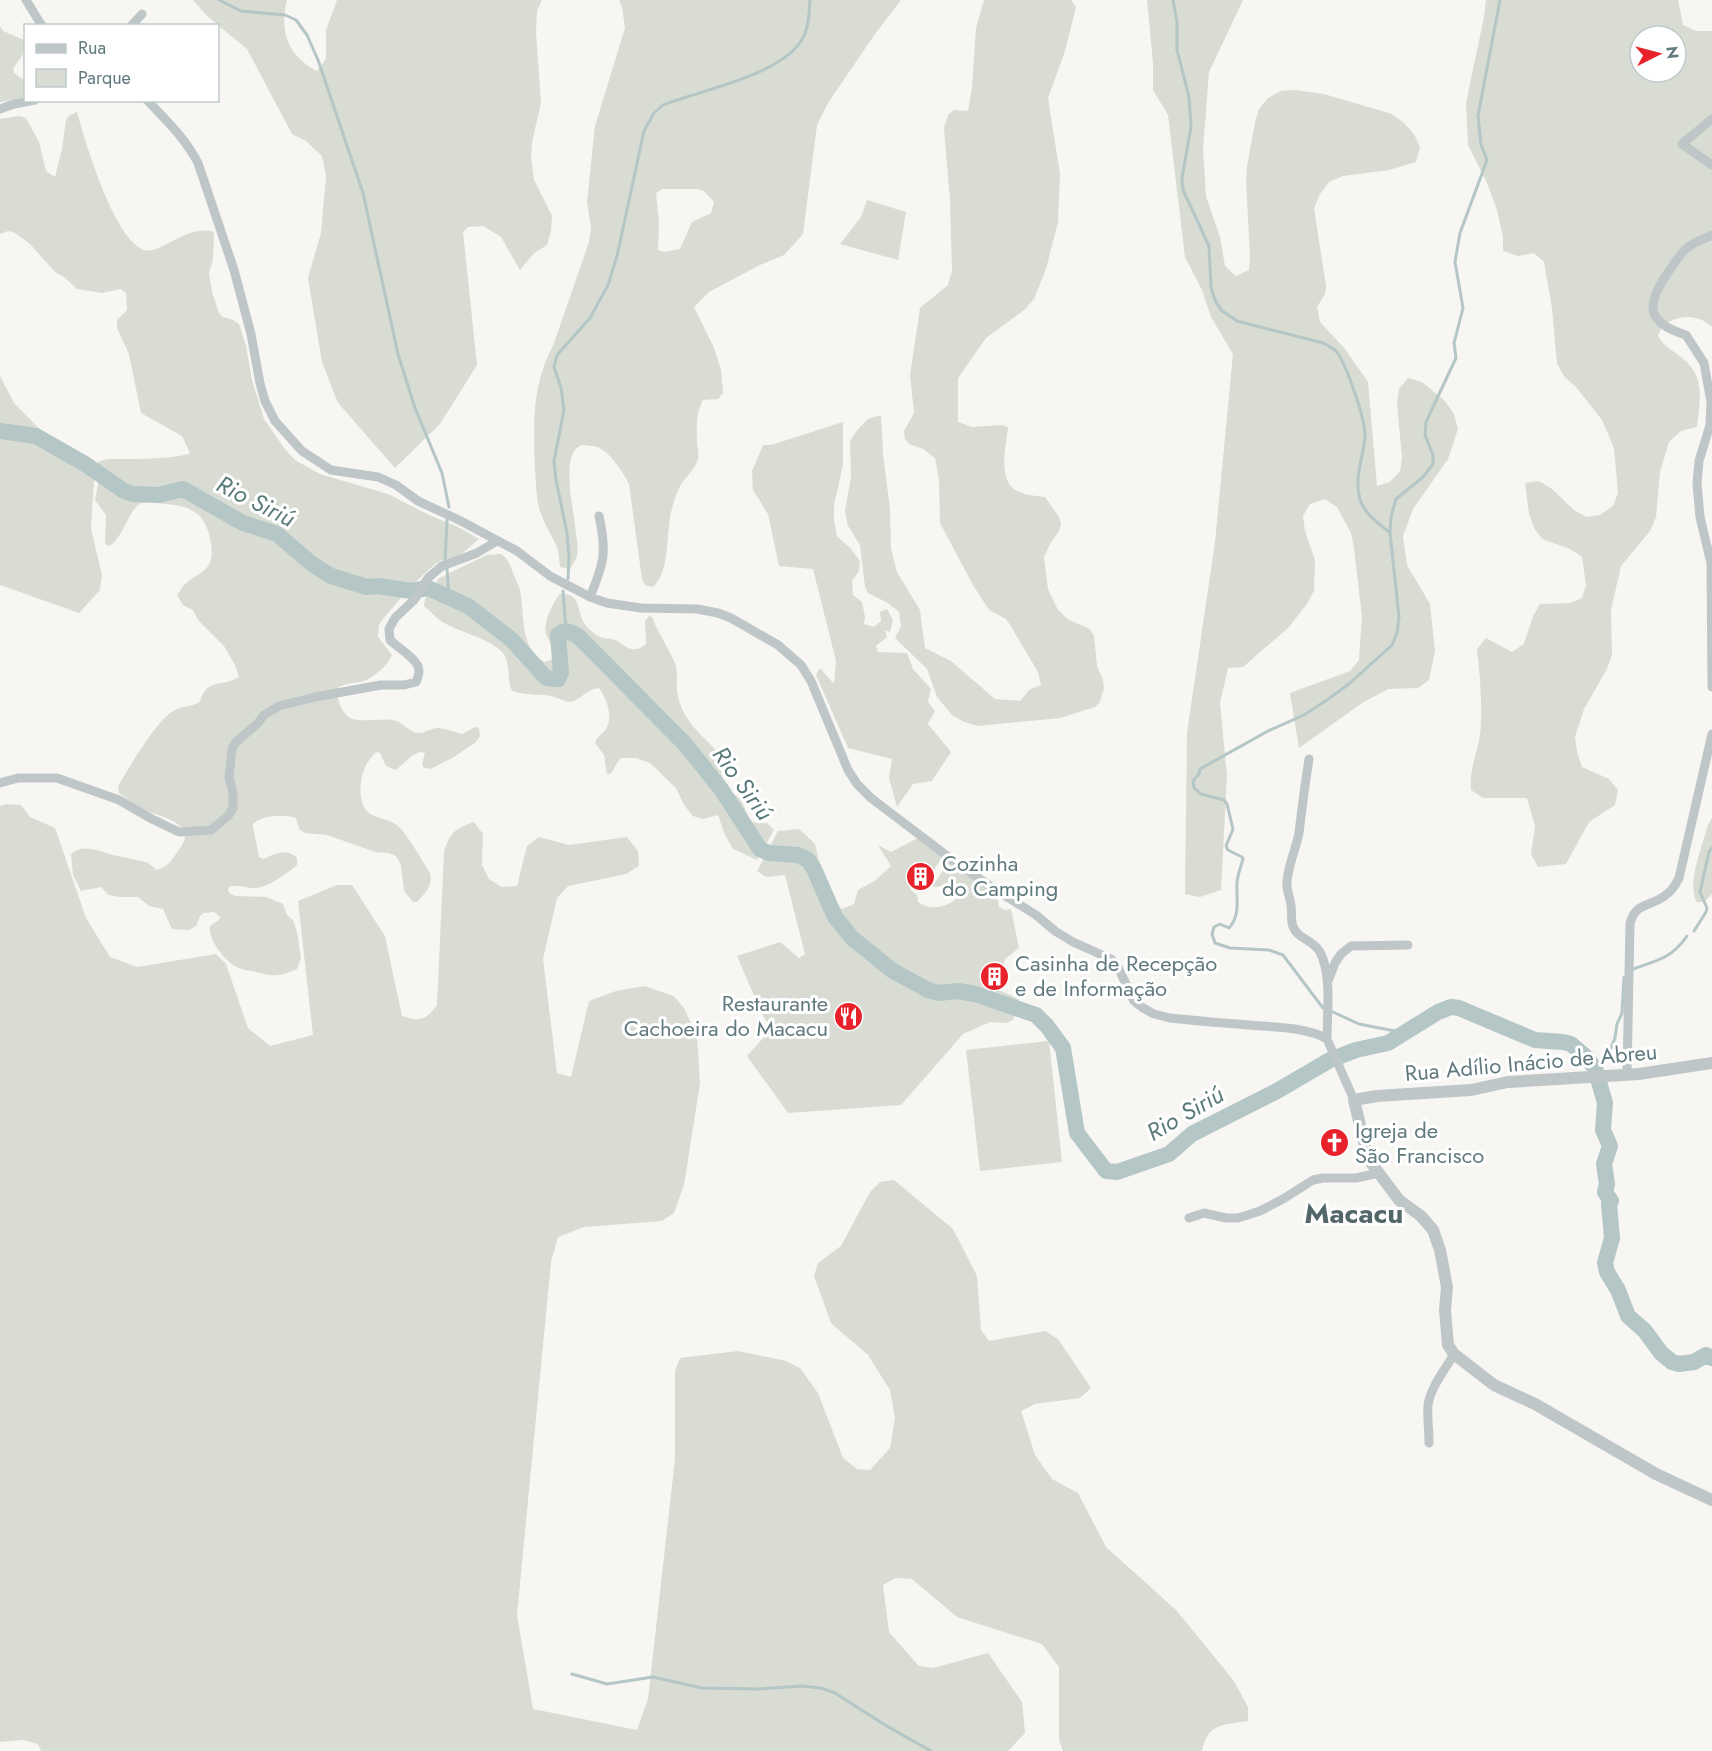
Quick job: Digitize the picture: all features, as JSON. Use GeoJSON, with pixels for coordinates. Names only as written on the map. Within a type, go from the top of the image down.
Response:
{"type":"FeatureCollection","features":[{"type":"Feature","properties":{"kind":"street"},"geometry":{"type":"LineString","coordinates":[[26,0],[41,24]]}},
{"type":"Feature","properties":{"kind":"street"},"geometry":{"type":"LineString","coordinates":[[133,24],[142,14]]}},
{"type":"Feature","properties":{"kind":"street"},"geometry":{"type":"LineString","coordinates":[[0,109],[25,102]]}},
{"type":"Feature","properties":{"kind":"street"},"geometry":{"type":"LineString","coordinates":[[149,102],[190,148],[198,163],[234,270],[251,334],[265,401],[275,421],[302,451],[331,470],[378,477],[396,485],[418,501],[516,551],[550,576],[591,597],[607,603],[640,608],[697,609],[731,618],[787,652],[801,665],[811,681],[848,770],[857,784],[871,798],[946,855],[1036,915],[1055,931],[1111,959],[1117,964],[1134,1001],[1143,1008],[1154,1014],[1170,1018],[1279,1028],[1307,1032],[1327,1039]]}},
{"type":"Feature","properties":{"kind":"street"},"geometry":{"type":"LineString","coordinates":[[1712,119],[1682,144],[1712,165]]}},
{"type":"Feature","properties":{"kind":"street"},"geometry":{"type":"LineString","coordinates":[[1712,235],[1686,248],[1658,288],[1652,310],[1656,318],[1671,330],[1686,334],[1704,363],[1708,380],[1711,402],[1710,425],[1699,461],[1697,484],[1700,517],[1711,563],[1712,687]]}},
{"type":"Feature","properties":{"kind":"street"},"geometry":{"type":"LineString","coordinates":[[591,597],[604,555],[599,516]]}},
{"type":"Feature","properties":{"kind":"street"},"geometry":{"type":"LineString","coordinates":[[0,783],[18,778],[57,778],[119,800],[179,832],[211,830],[228,816],[233,807],[233,792],[229,778],[232,749],[236,742],[264,715],[279,706],[381,685],[404,685],[416,682],[419,672],[418,664],[390,640],[389,628],[395,618],[417,596],[428,578],[442,566],[477,553],[497,542]]}},
{"type":"Feature","properties":{"kind":"street"},"geometry":{"type":"LineString","coordinates":[[1627,1075],[1632,915],[1637,909],[1667,895],[1675,885],[1712,734]]}},
{"type":"Feature","properties":{"kind":"street"},"geometry":{"type":"LineString","coordinates":[[1309,759],[1298,835],[1287,881],[1294,930],[1298,935],[1313,943],[1320,951],[1327,983],[1327,1039],[1354,1100],[1367,1154],[1399,1200],[1421,1216],[1433,1230],[1440,1250],[1446,1287],[1448,1345],[1454,1354],[1494,1385],[1535,1404],[1656,1474],[1712,1500]]}},
{"type":"Feature","properties":{"kind":"street"},"geometry":{"type":"LineString","coordinates":[[1327,983],[1335,963],[1351,946],[1408,945]]}},
{"type":"Feature","properties":{"kind":"street","name":"Rua Adílio Inácio de Abreu"},"geometry":{"type":"LineString","coordinates":[[1354,1100],[1377,1095],[1471,1090],[1508,1082],[1660,1072],[1712,1063]]}},
{"type":"Feature","properties":{"kind":"street"},"geometry":{"type":"LineString","coordinates":[[1189,1218],[1204,1213],[1238,1218],[1276,1203],[1313,1180],[1356,1178],[1379,1173]]}},
{"type":"Feature","properties":{"kind":"street"},"geometry":{"type":"LineString","coordinates":[[1428,1443],[1430,1396],[1454,1354]]}},
{"type":"Feature","properties":{"kind":"green space"},"geometry":{"type":"Polygon","coordinates":[[[193,0],[287,0],[284,22],[288,42],[299,58],[317,71],[326,59],[326,30],[337,0],[542,0],[537,11],[536,32],[541,103],[531,157],[534,180],[552,216],[547,245],[534,253],[520,270],[501,237],[483,226],[468,227],[463,232],[477,365],[440,424],[395,468],[339,404],[322,362],[308,278],[321,233],[326,176],[322,156],[306,141],[292,134],[247,49],[207,16],[193,0]]]}},
{"type":"Feature","properties":{"kind":"green space"},"geometry":{"type":"Polygon","coordinates":[[[619,0],[901,0],[828,103],[817,125],[803,234],[784,255],[709,292],[694,307],[714,348],[721,370],[723,393],[718,399],[703,400],[700,405],[697,422],[698,459],[676,496],[669,521],[665,562],[653,587],[645,585],[642,579],[629,484],[618,466],[603,450],[582,445],[574,451],[570,463],[569,479],[578,546],[577,556],[570,569],[560,567],[557,547],[540,511],[535,469],[535,406],[541,375],[589,242],[591,228],[587,202],[595,126],[625,28],[619,0]],[[662,189],[656,193],[659,222],[658,250],[665,252],[680,249],[692,222],[711,213],[714,202],[704,191],[662,189]]]}},
{"type":"Feature","properties":{"kind":"green space"},"geometry":{"type":"Polygon","coordinates":[[[984,0],[1071,0],[1076,7],[1065,51],[1048,98],[1060,174],[1058,222],[1046,269],[1034,299],[1024,310],[986,338],[958,378],[958,422],[972,427],[1002,425],[1008,427],[1004,462],[1007,479],[1017,491],[1045,497],[1059,517],[1061,524],[1059,531],[1044,557],[1048,589],[1058,610],[1069,620],[1090,629],[1094,636],[1097,666],[1104,688],[1100,702],[1095,707],[1060,718],[978,726],[952,715],[937,697],[927,669],[895,638],[901,626],[899,612],[888,603],[868,593],[865,587],[860,545],[848,526],[845,511],[851,477],[850,441],[868,419],[881,415],[890,509],[891,549],[897,572],[920,610],[925,648],[951,661],[995,699],[1020,701],[1029,690],[1041,685],[1038,672],[1010,625],[1006,619],[989,610],[940,523],[939,479],[935,458],[923,449],[909,444],[905,439],[904,431],[914,413],[910,375],[920,308],[948,285],[952,271],[950,201],[944,128],[948,115],[954,110],[968,111],[976,28],[984,0]]]}},
{"type":"Feature","properties":{"kind":"green space"},"geometry":{"type":"Polygon","coordinates":[[[1147,0],[1243,0],[1209,72],[1203,149],[1206,196],[1220,237],[1225,266],[1236,276],[1249,270],[1247,167],[1255,122],[1259,109],[1268,98],[1281,91],[1295,90],[1324,94],[1392,114],[1414,134],[1420,147],[1416,162],[1389,170],[1343,176],[1329,182],[1320,194],[1314,208],[1326,286],[1325,294],[1317,307],[1320,322],[1345,349],[1368,382],[1377,486],[1390,482],[1400,471],[1402,458],[1397,403],[1399,389],[1408,378],[1422,382],[1445,401],[1454,414],[1458,429],[1448,459],[1413,509],[1403,536],[1407,565],[1430,604],[1435,651],[1429,680],[1418,688],[1388,689],[1362,703],[1299,748],[1290,693],[1350,671],[1359,660],[1362,617],[1351,533],[1337,507],[1325,499],[1310,504],[1303,516],[1305,531],[1315,560],[1314,591],[1288,628],[1243,667],[1228,668],[1220,703],[1227,776],[1221,890],[1200,897],[1185,894],[1187,733],[1215,542],[1233,354],[1211,317],[1202,290],[1185,257],[1168,115],[1153,90],[1147,0]]]}},
{"type":"Feature","properties":{"kind":"green space"},"geometry":{"type":"Polygon","coordinates":[[[1486,0],[1678,0],[1683,24],[1628,24],[1628,84],[1688,84],[1688,27],[1696,31],[1712,31],[1712,327],[1698,319],[1682,317],[1667,323],[1658,336],[1665,345],[1690,365],[1695,373],[1700,389],[1697,427],[1681,431],[1669,442],[1660,472],[1656,517],[1650,531],[1621,566],[1611,610],[1612,655],[1607,669],[1584,709],[1575,737],[1582,767],[1609,779],[1618,790],[1615,805],[1589,822],[1566,864],[1538,867],[1531,854],[1535,826],[1527,798],[1483,798],[1471,790],[1471,775],[1481,724],[1477,649],[1486,638],[1512,652],[1524,644],[1533,616],[1540,604],[1570,603],[1582,598],[1586,585],[1582,557],[1570,549],[1542,539],[1534,528],[1529,514],[1525,483],[1539,481],[1586,517],[1600,515],[1613,506],[1618,493],[1614,448],[1602,420],[1576,387],[1564,376],[1557,364],[1552,308],[1544,262],[1534,253],[1518,256],[1503,251],[1503,237],[1497,210],[1487,183],[1468,145],[1466,103],[1486,0]]]}},
{"type":"Feature","properties":{"kind":"green space"},"geometry":{"type":"Polygon","coordinates":[[[0,26],[3,31],[24,40],[23,53],[13,69],[14,73],[24,80],[24,97],[0,102],[0,26]]]}},
{"type":"Feature","properties":{"kind":"green space"},"geometry":{"type":"Polygon","coordinates":[[[77,112],[105,195],[128,237],[140,248],[153,250],[190,233],[214,232],[213,259],[209,273],[219,313],[239,324],[264,419],[295,460],[320,474],[388,494],[479,539],[458,557],[444,559],[435,564],[410,587],[383,619],[379,625],[378,637],[392,655],[384,666],[368,679],[336,689],[342,708],[350,718],[396,721],[417,733],[439,728],[462,734],[475,727],[479,728],[480,736],[476,742],[430,769],[423,767],[422,764],[425,753],[420,752],[413,755],[396,770],[386,766],[380,753],[376,752],[367,763],[363,773],[361,794],[364,807],[372,815],[391,822],[401,829],[430,873],[429,886],[417,902],[413,902],[404,891],[401,865],[396,856],[375,852],[327,835],[305,833],[299,829],[296,818],[273,816],[257,821],[253,827],[259,857],[263,859],[285,852],[297,858],[297,865],[265,886],[254,888],[232,886],[228,890],[230,894],[236,896],[266,897],[283,904],[297,932],[301,958],[297,969],[281,974],[267,975],[244,970],[228,961],[217,948],[211,935],[210,926],[220,917],[214,912],[203,913],[196,926],[189,930],[172,929],[163,909],[149,906],[138,897],[109,895],[101,887],[81,891],[73,875],[71,854],[86,848],[142,861],[157,870],[170,862],[185,839],[181,827],[167,818],[143,809],[119,793],[118,786],[143,746],[166,716],[176,709],[200,702],[203,694],[211,686],[239,677],[224,646],[198,620],[193,610],[183,605],[177,595],[185,584],[207,568],[211,559],[212,547],[209,534],[200,517],[181,506],[154,502],[142,503],[133,510],[114,542],[109,546],[105,544],[106,515],[95,500],[98,483],[94,466],[107,459],[162,458],[190,453],[182,436],[141,413],[129,354],[117,328],[117,320],[127,310],[126,293],[120,289],[102,293],[77,289],[55,272],[30,244],[15,233],[8,231],[0,234],[0,119],[19,116],[26,118],[39,142],[46,171],[55,177],[66,120],[77,112]]]}},
{"type":"Feature","properties":{"kind":"green space"},"geometry":{"type":"Polygon","coordinates":[[[867,200],[906,212],[898,260],[840,244],[861,217],[867,200]]]}},
{"type":"Feature","properties":{"kind":"green space"},"geometry":{"type":"Polygon","coordinates":[[[0,376],[14,403],[58,448],[85,466],[94,480],[91,529],[102,575],[100,590],[79,613],[0,585],[0,376]]]}},
{"type":"Feature","properties":{"kind":"green space"},"geometry":{"type":"Polygon","coordinates":[[[843,422],[843,465],[834,505],[834,521],[837,536],[860,561],[859,571],[852,581],[853,595],[862,602],[864,624],[874,627],[881,621],[880,612],[887,609],[893,620],[890,632],[885,630],[887,637],[876,646],[878,652],[907,653],[913,669],[931,689],[928,702],[935,711],[928,724],[951,752],[932,781],[913,784],[897,807],[889,778],[892,759],[848,748],[816,675],[820,668],[834,684],[836,661],[813,569],[779,566],[768,514],[753,490],[752,471],[763,445],[771,445],[843,422]]]}},
{"type":"Feature","properties":{"kind":"green space"},"geometry":{"type":"Polygon","coordinates":[[[501,554],[508,562],[520,590],[524,630],[530,648],[544,662],[551,660],[553,655],[545,629],[552,607],[560,594],[573,597],[582,620],[592,632],[632,649],[641,648],[646,644],[645,621],[649,616],[652,617],[675,663],[680,704],[694,727],[718,752],[725,785],[743,803],[750,820],[767,823],[774,830],[757,860],[733,849],[718,815],[703,819],[693,816],[684,805],[676,788],[650,763],[636,758],[621,758],[612,772],[607,774],[604,755],[595,743],[609,722],[609,712],[599,688],[569,702],[550,696],[512,691],[507,660],[501,651],[482,639],[443,622],[424,606],[425,599],[439,578],[487,555],[501,554]]]}},
{"type":"Feature","properties":{"kind":"green space"},"geometry":{"type":"Polygon","coordinates":[[[21,805],[30,817],[55,828],[86,918],[110,957],[137,967],[216,954],[226,964],[248,1028],[270,1046],[313,1035],[298,901],[337,885],[352,885],[385,936],[402,1016],[418,1019],[426,1017],[437,1005],[444,852],[448,840],[457,830],[474,822],[483,834],[482,865],[489,879],[501,887],[517,886],[527,846],[539,837],[569,845],[627,837],[638,851],[639,866],[626,874],[568,886],[557,898],[543,959],[557,1073],[571,1077],[589,1001],[616,991],[644,986],[674,996],[684,1008],[697,1036],[700,1083],[684,1185],[674,1213],[662,1221],[584,1227],[558,1237],[551,1262],[517,1615],[533,1709],[637,1730],[648,1699],[675,1459],[675,1371],[680,1358],[738,1351],[786,1361],[800,1368],[818,1393],[843,1458],[857,1469],[870,1470],[890,1448],[895,1418],[890,1390],[868,1355],[831,1323],[814,1276],[818,1263],[841,1246],[870,1192],[880,1182],[894,1180],[953,1229],[977,1276],[981,1330],[989,1341],[1045,1331],[1058,1339],[1091,1388],[1080,1398],[1035,1404],[1021,1411],[1035,1455],[1052,1479],[1078,1493],[1106,1547],[1176,1610],[1234,1681],[1248,1707],[1248,1721],[1224,1725],[1212,1730],[1204,1742],[1202,1751],[1063,1751],[1059,1740],[1059,1667],[1042,1644],[957,1617],[912,1579],[896,1578],[883,1585],[889,1632],[919,1666],[933,1668],[988,1653],[1022,1702],[1025,1733],[1008,1751],[41,1751],[38,1744],[23,1740],[0,1742],[0,806],[21,805]]]}},
{"type":"Feature","properties":{"kind":"green space"},"geometry":{"type":"Polygon","coordinates":[[[1712,818],[1712,894],[1704,902],[1697,902],[1694,895],[1694,875],[1699,853],[1712,818]]]}},
{"type":"Feature","properties":{"kind":"green space"},"geometry":{"type":"Polygon","coordinates":[[[799,829],[815,844],[827,895],[842,909],[854,904],[858,890],[876,880],[891,866],[878,845],[891,852],[918,838],[942,857],[930,877],[921,870],[914,880],[910,889],[917,895],[918,902],[930,907],[943,906],[960,895],[963,889],[954,885],[932,887],[949,861],[991,891],[993,897],[998,900],[999,907],[1005,910],[1011,909],[1019,948],[1005,959],[1001,974],[992,971],[989,978],[999,983],[999,990],[1019,999],[1013,1020],[1007,1023],[990,1022],[963,1034],[901,1105],[788,1113],[747,1056],[771,1029],[761,1012],[737,956],[780,942],[799,958],[805,954],[785,875],[766,877],[757,871],[778,831],[799,829]]]}},
{"type":"Feature","properties":{"kind":"green space"},"geometry":{"type":"Polygon","coordinates":[[[1049,1041],[1062,1162],[980,1171],[966,1050],[1049,1041]]]}},
{"type":"Feature","properties":{"kind":"waterway"},"geometry":{"type":"LineString","coordinates":[[219,0],[241,11],[285,15],[296,20],[307,35],[318,60],[363,193],[398,354],[415,408],[442,473],[449,507]]}},
{"type":"Feature","properties":{"kind":"waterway"},"geometry":{"type":"LineString","coordinates":[[568,579],[567,533],[554,461],[564,410],[561,388],[554,367],[557,355],[590,318],[608,285],[617,256],[644,131],[654,113],[663,105],[758,73],[790,53],[806,32],[810,0]]}},
{"type":"Feature","properties":{"kind":"waterway"},"geometry":{"type":"LineString","coordinates":[[1173,0],[1177,22],[1177,50],[1189,97],[1191,127],[1182,178],[1183,190],[1209,246],[1211,287],[1215,300],[1221,310],[1237,321],[1323,343],[1335,350],[1350,379],[1364,429],[1365,437],[1358,478],[1361,502],[1369,515],[1389,532]]}},
{"type":"Feature","properties":{"kind":"waterway"},"geometry":{"type":"LineString","coordinates":[[1323,1008],[1283,955],[1269,950],[1230,948],[1215,943],[1212,934],[1214,927],[1220,924],[1229,928],[1235,918],[1237,882],[1243,859],[1228,850],[1226,846],[1233,829],[1227,804],[1224,800],[1201,794],[1194,788],[1193,781],[1200,769],[1268,731],[1304,715],[1330,698],[1392,645],[1397,633],[1399,617],[1390,533],[1391,517],[1396,499],[1423,477],[1433,464],[1433,455],[1425,435],[1426,422],[1456,358],[1454,343],[1463,308],[1455,262],[1460,233],[1487,160],[1481,145],[1478,116],[1500,0]]}},
{"type":"Feature","properties":{"kind":"waterway","name":"Rio Siriú"},"geometry":{"type":"LineString","coordinates":[[0,431],[36,436],[85,464],[124,491],[133,494],[159,495],[183,489],[243,523],[277,534],[312,564],[331,576],[367,587],[378,586],[411,591],[428,588],[468,606],[512,640],[546,678],[558,679],[561,672],[558,635],[565,631],[578,636],[684,743],[721,789],[760,849],[769,853],[798,855],[808,860],[835,917],[852,938],[893,971],[928,990],[939,993],[958,991],[975,994],[1036,1015],[1047,1026],[1063,1048],[1077,1133],[1106,1171],[1117,1172],[1169,1154],[1192,1134],[1277,1091],[1330,1060],[1356,1050],[1388,1043],[1438,1012],[1451,1007],[1459,1008],[1535,1040],[1571,1044],[1595,1068],[1605,1103],[1603,1130],[1610,1146],[1604,1164],[1607,1184],[1605,1192],[1611,1201],[1609,1204],[1612,1238],[1605,1263],[1607,1272],[1618,1290],[1628,1316],[1645,1331],[1661,1353],[1672,1362],[1679,1364],[1694,1362],[1706,1355],[1712,1358]]}},
{"type":"Feature","properties":{"kind":"waterway"},"geometry":{"type":"LineString","coordinates":[[445,561],[447,520]]}},
{"type":"Feature","properties":{"kind":"waterway"},"geometry":{"type":"LineString","coordinates":[[447,569],[449,596]]}},
{"type":"Feature","properties":{"kind":"waterway"},"geometry":{"type":"LineString","coordinates":[[563,591],[566,630]]}},
{"type":"Feature","properties":{"kind":"waterway"},"geometry":{"type":"LineString","coordinates":[[1694,931],[1707,908],[1700,892],[1709,852],[1712,848]]}},
{"type":"Feature","properties":{"kind":"waterway"},"geometry":{"type":"LineString","coordinates":[[1633,969],[1657,961],[1669,954],[1687,936]]}},
{"type":"Feature","properties":{"kind":"waterway"},"geometry":{"type":"LineString","coordinates":[[1595,1068],[1609,1053],[1615,1038],[1617,1024],[1622,1013],[1624,977]]}},
{"type":"Feature","properties":{"kind":"waterway"},"geometry":{"type":"LineString","coordinates":[[1333,1012],[1359,1024],[1405,1033]]}},
{"type":"Feature","properties":{"kind":"waterway"},"geometry":{"type":"LineString","coordinates":[[572,1674],[607,1684],[653,1677],[702,1688],[759,1689],[801,1686],[821,1688],[835,1693],[931,1751]]}},
{"type":"Feature","properties":{"kind":"place","name":"Cozinha do Camping"},"geometry":{"type":"Point","coordinates":[921,876]}},
{"type":"Feature","properties":{"kind":"place","name":"Casinha de Recepção e de Informação"},"geometry":{"type":"Point","coordinates":[994,976]}},
{"type":"Feature","properties":{"kind":"place","name":"Restaurante Cachoeira do Macacu"},"geometry":{"type":"Point","coordinates":[849,1016]}},
{"type":"Feature","properties":{"kind":"place","name":"Igreja de São Francisco"},"geometry":{"type":"Point","coordinates":[1334,1143]}},
{"type":"Feature","properties":{"kind":"district","name":"Macacu"},"geometry":{"type":"Point","coordinates":[1354,1213]}}]}
